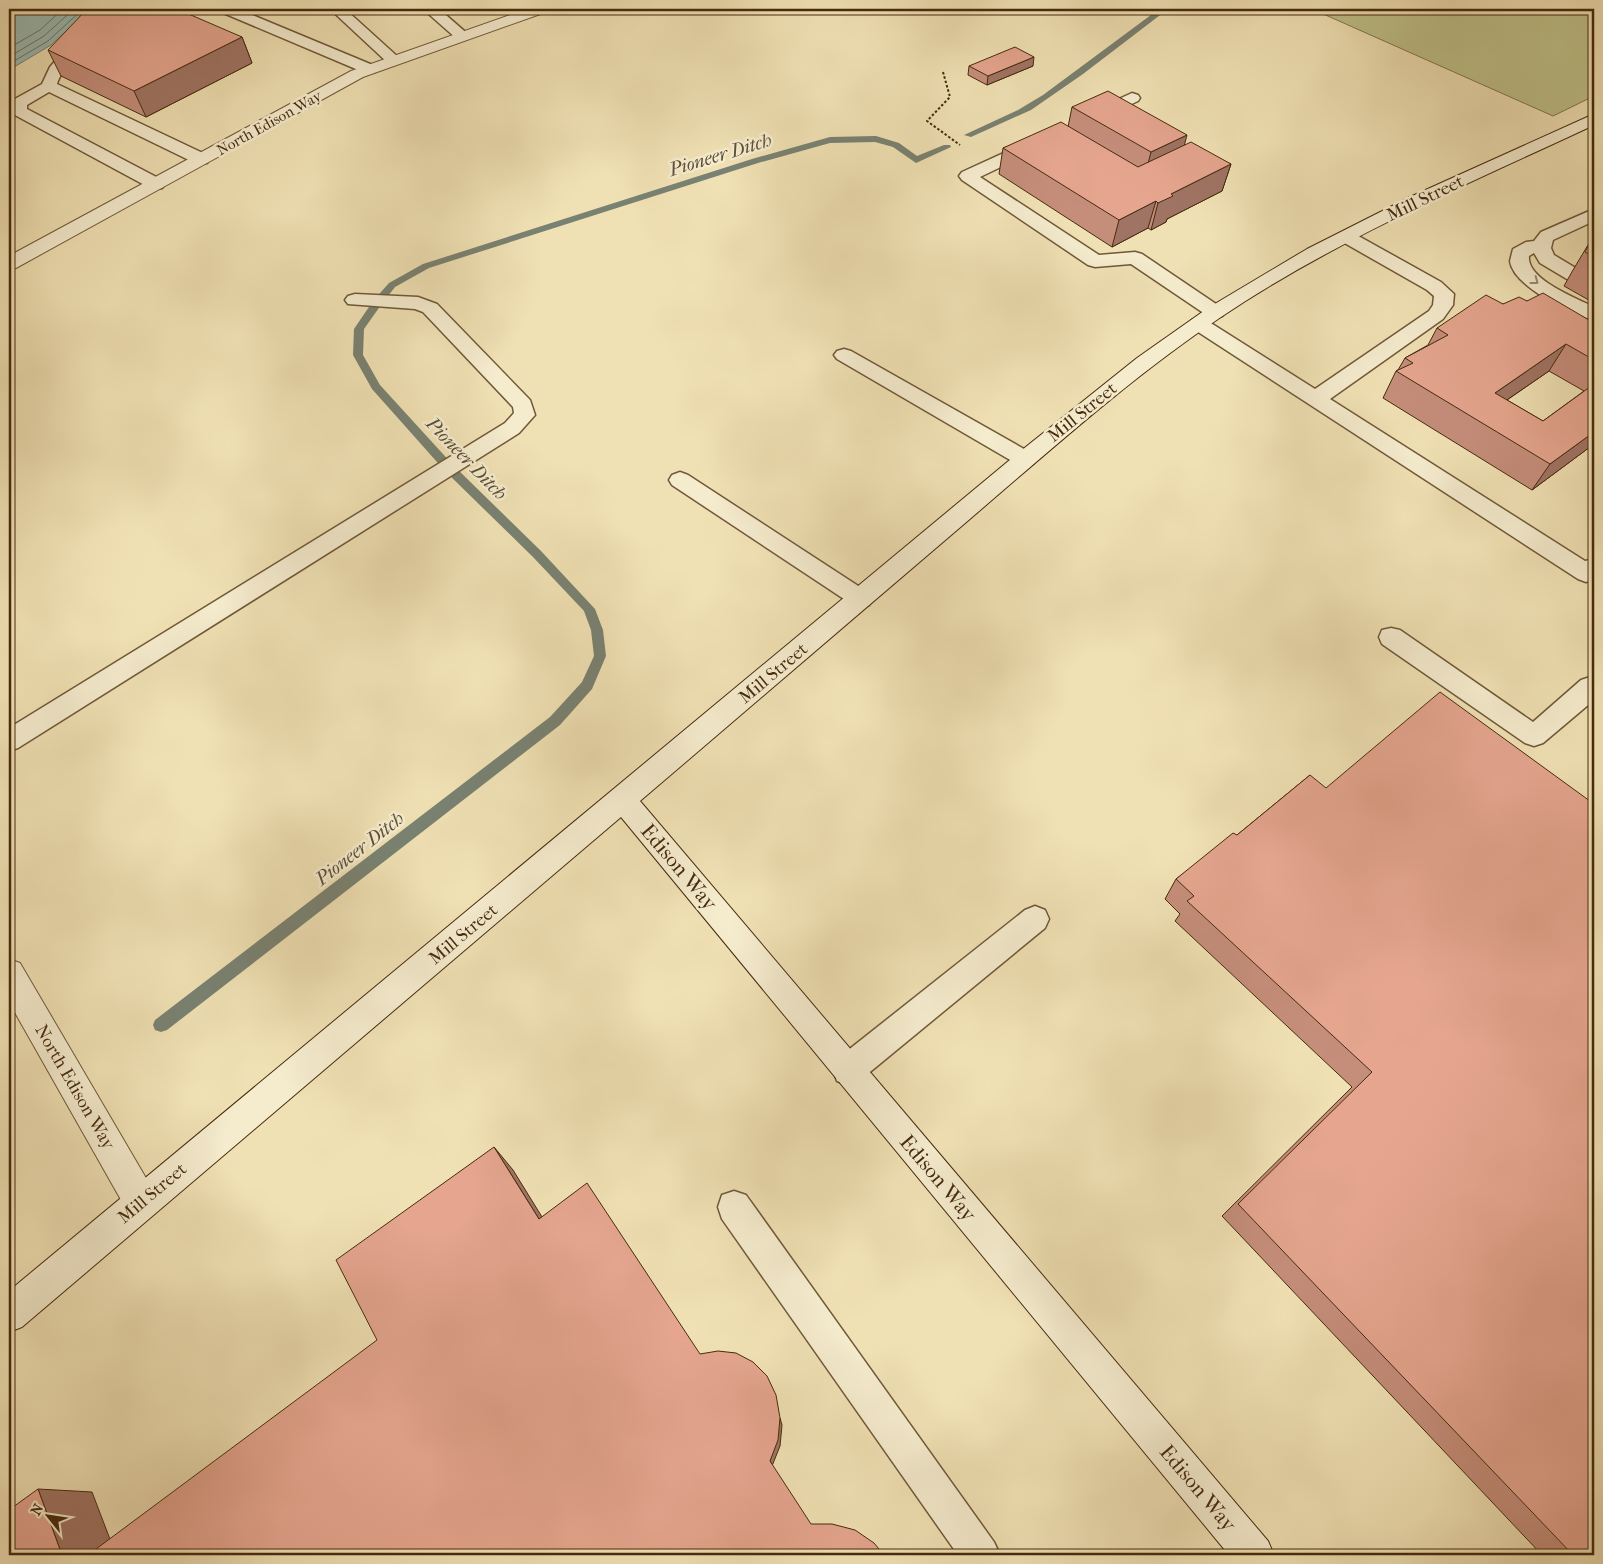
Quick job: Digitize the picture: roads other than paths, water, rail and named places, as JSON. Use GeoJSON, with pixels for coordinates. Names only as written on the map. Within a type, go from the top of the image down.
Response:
{"type":"FeatureCollection","features":[{"type":"Feature","properties":{"kind":"main road","name":"North Edison Way"},"geometry":{"type":"LineString","coordinates":[[9,264],[369,69],[541,9]]}},
{"type":"Feature","properties":{"kind":"main road","name":"Mill Street"},"geometry":{"type":"LineString","coordinates":[[9,1314],[623,800],[1025,459],[1111,389],[1207,318],[1274,276],[1346,236],[1417,201],[1591,123]]}},
{"type":"Feature","properties":{"kind":"main road","name":"Edison Way"},"geometry":{"type":"LineString","coordinates":[[623,800],[1254,1555]]}},
{"type":"Feature","properties":{"kind":"main road","name":"North Edison Way"},"geometry":{"type":"LineString","coordinates":[[9,973],[141,1202]]}},
{"type":"Feature","properties":{"kind":"lane"},"geometry":{"type":"LineString","coordinates":[[122,9],[108,15],[85,32],[51,75],[49,86],[20,103],[19,111],[156,184]]}},
{"type":"Feature","properties":{"kind":"lane"},"geometry":{"type":"LineString","coordinates":[[226,9],[369,69]]}},
{"type":"Feature","properties":{"kind":"lane"},"geometry":{"type":"LineString","coordinates":[[337,9],[393,60]]}},
{"type":"Feature","properties":{"kind":"lane"},"geometry":{"type":"LineString","coordinates":[[430,9],[462,36]]}},
{"type":"Feature","properties":{"kind":"lane"},"geometry":{"type":"LineString","coordinates":[[49,86],[201,159]]}},
{"type":"Feature","properties":{"kind":"lane"},"geometry":{"type":"LineString","coordinates":[[1078,123],[1132,98]]}},
{"type":"Feature","properties":{"kind":"lane"},"geometry":{"type":"LineString","coordinates":[[1051,136],[968,176],[1095,261],[1135,258],[1207,318],[1315,399],[1586,573],[1594,567]]}},
{"type":"Feature","properties":{"kind":"lane"},"geometry":{"type":"LineString","coordinates":[[1594,214],[1520,253],[1519,261],[1521,268],[1538,285],[1594,314]]}},
{"type":"Feature","properties":{"kind":"lane"},"geometry":{"type":"LineString","coordinates":[[1315,399],[1436,315],[1443,305],[1444,294],[1434,286],[1346,236]]}},
{"type":"Feature","properties":{"kind":"lane"},"geometry":{"type":"LineString","coordinates":[[1545,239],[1553,243],[1554,250],[1563,258],[1594,276]]}},
{"type":"Feature","properties":{"kind":"lane"},"geometry":{"type":"LineString","coordinates":[[1545,239],[1541,249],[1542,254],[1547,259],[1594,287]]}},
{"type":"Feature","properties":{"kind":"lane"},"geometry":{"type":"LineString","coordinates":[[1545,239],[1530,252],[1535,262],[1594,299]]}},
{"type":"Feature","properties":{"kind":"lane"},"geometry":{"type":"LineString","coordinates":[[9,741],[512,428],[525,415],[523,405],[430,308],[418,303],[355,300]]}},
{"type":"Feature","properties":{"kind":"lane"},"geometry":{"type":"LineString","coordinates":[[844,355],[1025,459]]}},
{"type":"Feature","properties":{"kind":"lane"},"geometry":{"type":"LineString","coordinates":[[680,480],[861,598]]}},
{"type":"Feature","properties":{"kind":"lane"},"geometry":{"type":"LineString","coordinates":[[1391,637],[1534,736],[1590,687],[1594,690]]}},
{"type":"Feature","properties":{"kind":"lane"},"geometry":{"type":"LineString","coordinates":[[848,1070],[1035,919]]}},
{"type":"Feature","properties":{"kind":"lane"},"geometry":{"type":"LineString","coordinates":[[734,1207],[981,1555]]}},
{"type":"Feature","properties":{"kind":"water"},"geometry":{"type":"Polygon","coordinates":[[[9,9],[90,9],[51,45],[9,70],[9,9]]]}},
{"type":"Feature","properties":{"kind":"waterway","name":"Pioneer Ditch"},"geometry":{"type":"LineString","coordinates":[[968,135],[1021,112],[1046,97],[1164,9]]}},
{"type":"Feature","properties":{"kind":"waterway","name":"Pioneer Ditch"},"geometry":{"type":"LineString","coordinates":[[161,1025],[555,721],[587,685],[600,656],[597,630],[589,609],[537,554],[449,468],[376,387],[358,355],[359,329],[392,285],[426,266],[755,161],[830,140],[876,139],[896,145],[916,160],[947,147]]}}]}
